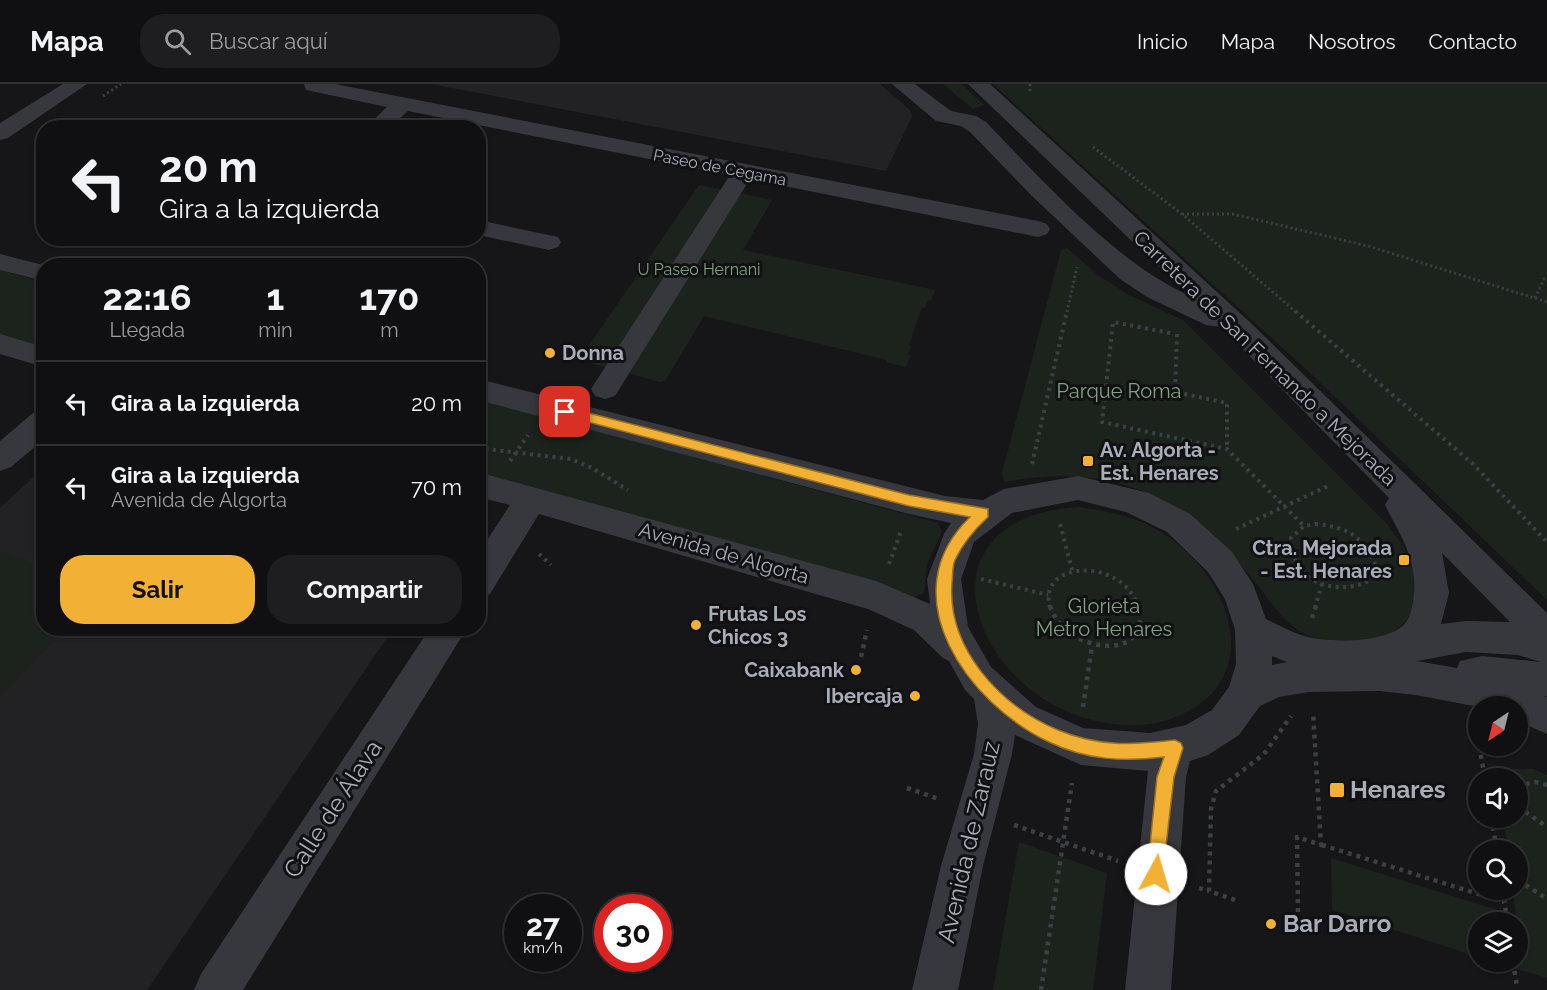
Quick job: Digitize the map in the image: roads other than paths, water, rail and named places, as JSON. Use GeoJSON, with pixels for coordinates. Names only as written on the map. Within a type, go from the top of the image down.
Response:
{"type":"FeatureCollection","features":[{"type":"Feature","properties":{"kind":"street"},"geometry":{"type":"LineString","coordinates":[[0,133],[77,84]]}},
{"type":"Feature","properties":{"kind":"street","name":"Paseo de Cegama"},"geometry":{"type":"LineString","coordinates":[[313,84],[484,120]]}},
{"type":"Feature","properties":{"kind":"street"},"geometry":{"type":"LineString","coordinates":[[902,84],[944,116],[968,121],[978,127],[1040,191],[1129,273],[1156,291],[1217,320],[1258,346]]}},
{"type":"Feature","properties":{"kind":"street","name":"Carretera de San Fernando a Mejorada"},"geometry":{"type":"LineString","coordinates":[[978,84],[1258,346],[1547,636]]}},
{"type":"Feature","properties":{"kind":"street"},"geometry":{"type":"LineString","coordinates":[[385,120],[403,104]]}},
{"type":"Feature","properties":{"kind":"street","name":"Paseo de Cegama"},"geometry":{"type":"LineString","coordinates":[[486,120],[1038,229]]}},
{"type":"Feature","properties":{"kind":"street"},"geometry":{"type":"LineString","coordinates":[[605,388],[744,171]]}},
{"type":"Feature","properties":{"kind":"street"},"geometry":{"type":"LineString","coordinates":[[486,229],[549,242]]}},
{"type":"Feature","properties":{"kind":"street"},"geometry":{"type":"LineString","coordinates":[[0,262],[36,271]]}},
{"type":"Feature","properties":{"kind":"street"},"geometry":{"type":"LineString","coordinates":[[0,345],[36,355]]}},
{"type":"Feature","properties":{"kind":"street"},"geometry":{"type":"LineString","coordinates":[[486,391],[909,501],[945,509],[983,513]]}},
{"type":"Feature","properties":{"kind":"street"},"geometry":{"type":"LineString","coordinates":[[0,459],[36,428]]}},
{"type":"Feature","properties":{"kind":"street"},"geometry":{"type":"LineString","coordinates":[[1361,450],[1414,523],[1430,567],[1430,611],[1418,634],[1393,665]]}},
{"type":"Feature","properties":{"kind":"street","name":"Avenida de Algorta"},"geometry":{"type":"LineString","coordinates":[[486,486],[876,596],[926,619],[957,648]]}},
{"type":"Feature","properties":{"kind":"street"},"geometry":{"type":"LineString","coordinates":[[1078,488],[1107,493],[1136,501],[1182,526],[1213,553],[1232,576],[1246,603],[1254,630],[1255,663],[1245,694],[1234,712],[1217,727],[1198,739],[1175,748],[1127,754],[1077,745],[1031,724],[992,694],[972,672],[957,648],[948,624],[944,599],[947,562],[964,531],[983,513],[1014,496],[1050,489],[1078,488]]}},
{"type":"Feature","properties":{"kind":"street"},"geometry":{"type":"LineString","coordinates":[[486,571],[531,499]]}},
{"type":"Feature","properties":{"kind":"street"},"geometry":{"type":"LineString","coordinates":[[1254,630],[1279,644],[1311,654],[1393,665],[1484,672],[1530,681],[1547,679]]}},
{"type":"Feature","properties":{"kind":"street"},"geometry":{"type":"LineString","coordinates":[[1245,694],[1278,680],[1341,674],[1393,665],[1461,636],[1496,634],[1526,639],[1547,648]]}},
{"type":"Feature","properties":{"kind":"street","name":"Calle de Álava"},"geometry":{"type":"LineString","coordinates":[[217,990],[445,636]]}},
{"type":"Feature","properties":{"kind":"street"},"geometry":{"type":"LineString","coordinates":[[1393,665],[1497,695],[1547,716]]}},
{"type":"Feature","properties":{"kind":"street","name":"Avenida de Zarauz"},"geometry":{"type":"LineString","coordinates":[[935,990],[997,724],[992,694]]}},
{"type":"Feature","properties":{"kind":"street"},"geometry":{"type":"LineString","coordinates":[[1148,990],[1166,777],[1175,748]]}},
{"type":"Feature","properties":{"kind":"place","name":"Donna"},"geometry":{"type":"Point","coordinates":[550,353]}},
{"type":"Feature","properties":{"kind":"place","name":"Av. Algorta - Est. Henares"},"geometry":{"type":"Point","coordinates":[1088,461]}},
{"type":"Feature","properties":{"kind":"place","name":"Ctra. Mejorada - Est. Henares"},"geometry":{"type":"Point","coordinates":[1404,560]}},
{"type":"Feature","properties":{"kind":"place","name":"Frutas Los Chicos 3"},"geometry":{"type":"Point","coordinates":[696,625]}},
{"type":"Feature","properties":{"kind":"place","name":"Caixabank"},"geometry":{"type":"Point","coordinates":[856,670]}},
{"type":"Feature","properties":{"kind":"place","name":"Ibercaja"},"geometry":{"type":"Point","coordinates":[915,696]}},
{"type":"Feature","properties":{"kind":"place","name":"Henares"},"geometry":{"type":"Point","coordinates":[1337,790]}},
{"type":"Feature","properties":{"kind":"place","name":"Bar Darro"},"geometry":{"type":"Point","coordinates":[1271,924]}},
{"type":"Feature","properties":{"kind":"park label","name":"U Paseo Hernani"},"geometry":{"type":"Point","coordinates":[699,269]}},
{"type":"Feature","properties":{"kind":"park label","name":"Parque Roma"},"geometry":{"type":"Point","coordinates":[1119,391]}},
{"type":"Feature","properties":{"kind":"park label","name":"Glorieta Metro Henares"},"geometry":{"type":"Point","coordinates":[1104,618]}}]}
